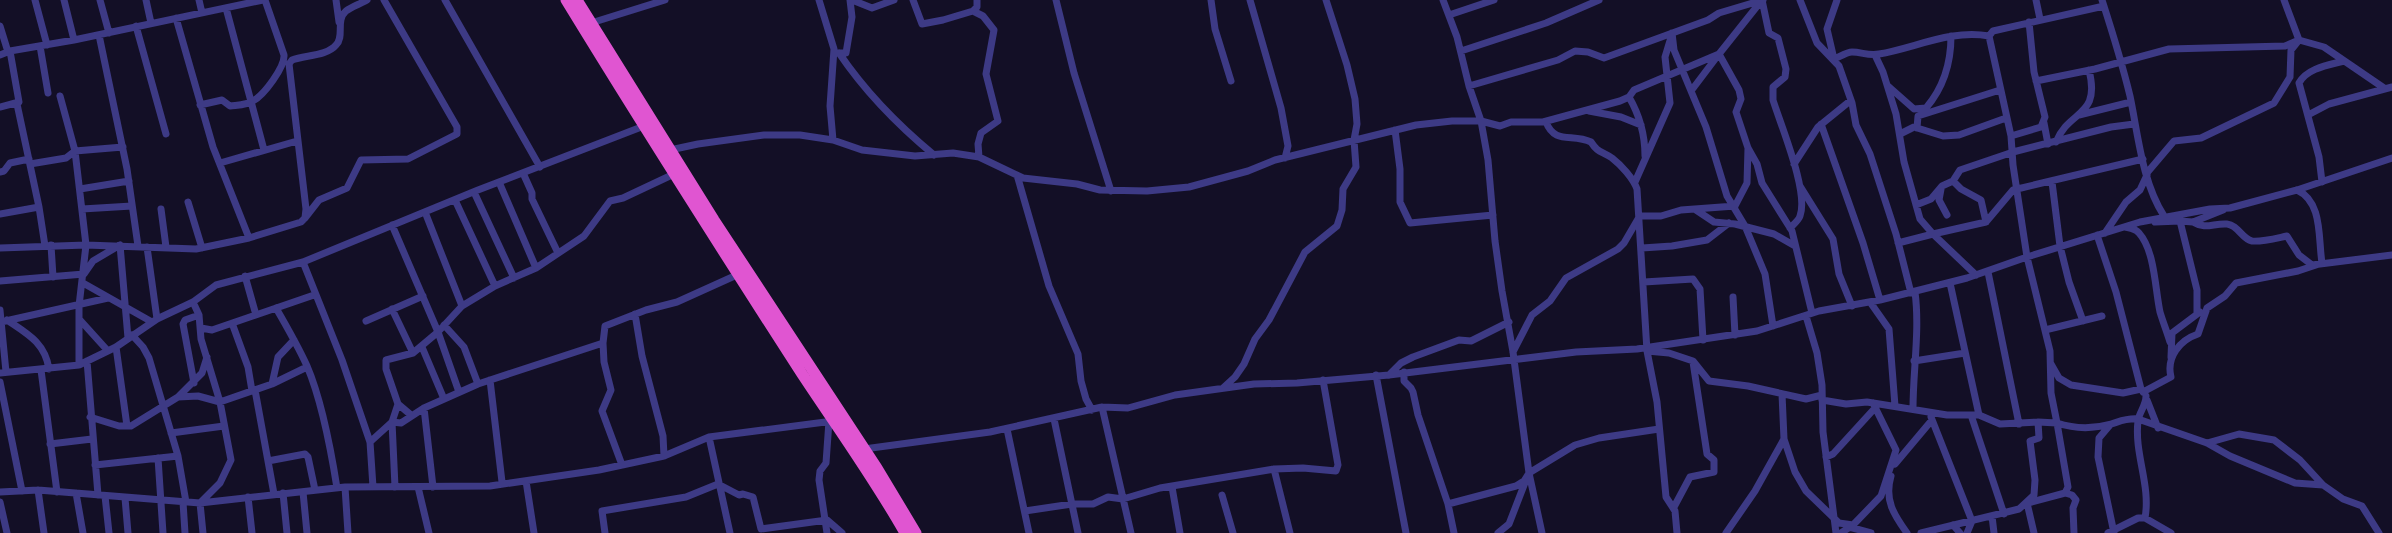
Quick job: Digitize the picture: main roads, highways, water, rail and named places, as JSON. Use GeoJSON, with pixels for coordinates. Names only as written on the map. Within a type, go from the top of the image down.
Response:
{"type":"FeatureCollection","features":[{"type":"Feature","properties":{"kind":"highway"},"geometry":{"type":"LineString","coordinates":[[566,0],[831,421],[872,478],[905,533]]}},
{"type":"Feature","properties":{"kind":"highway"},"geometry":{"type":"LineString","coordinates":[[577,0],[670,150],[864,449],[916,533]]}}]}
